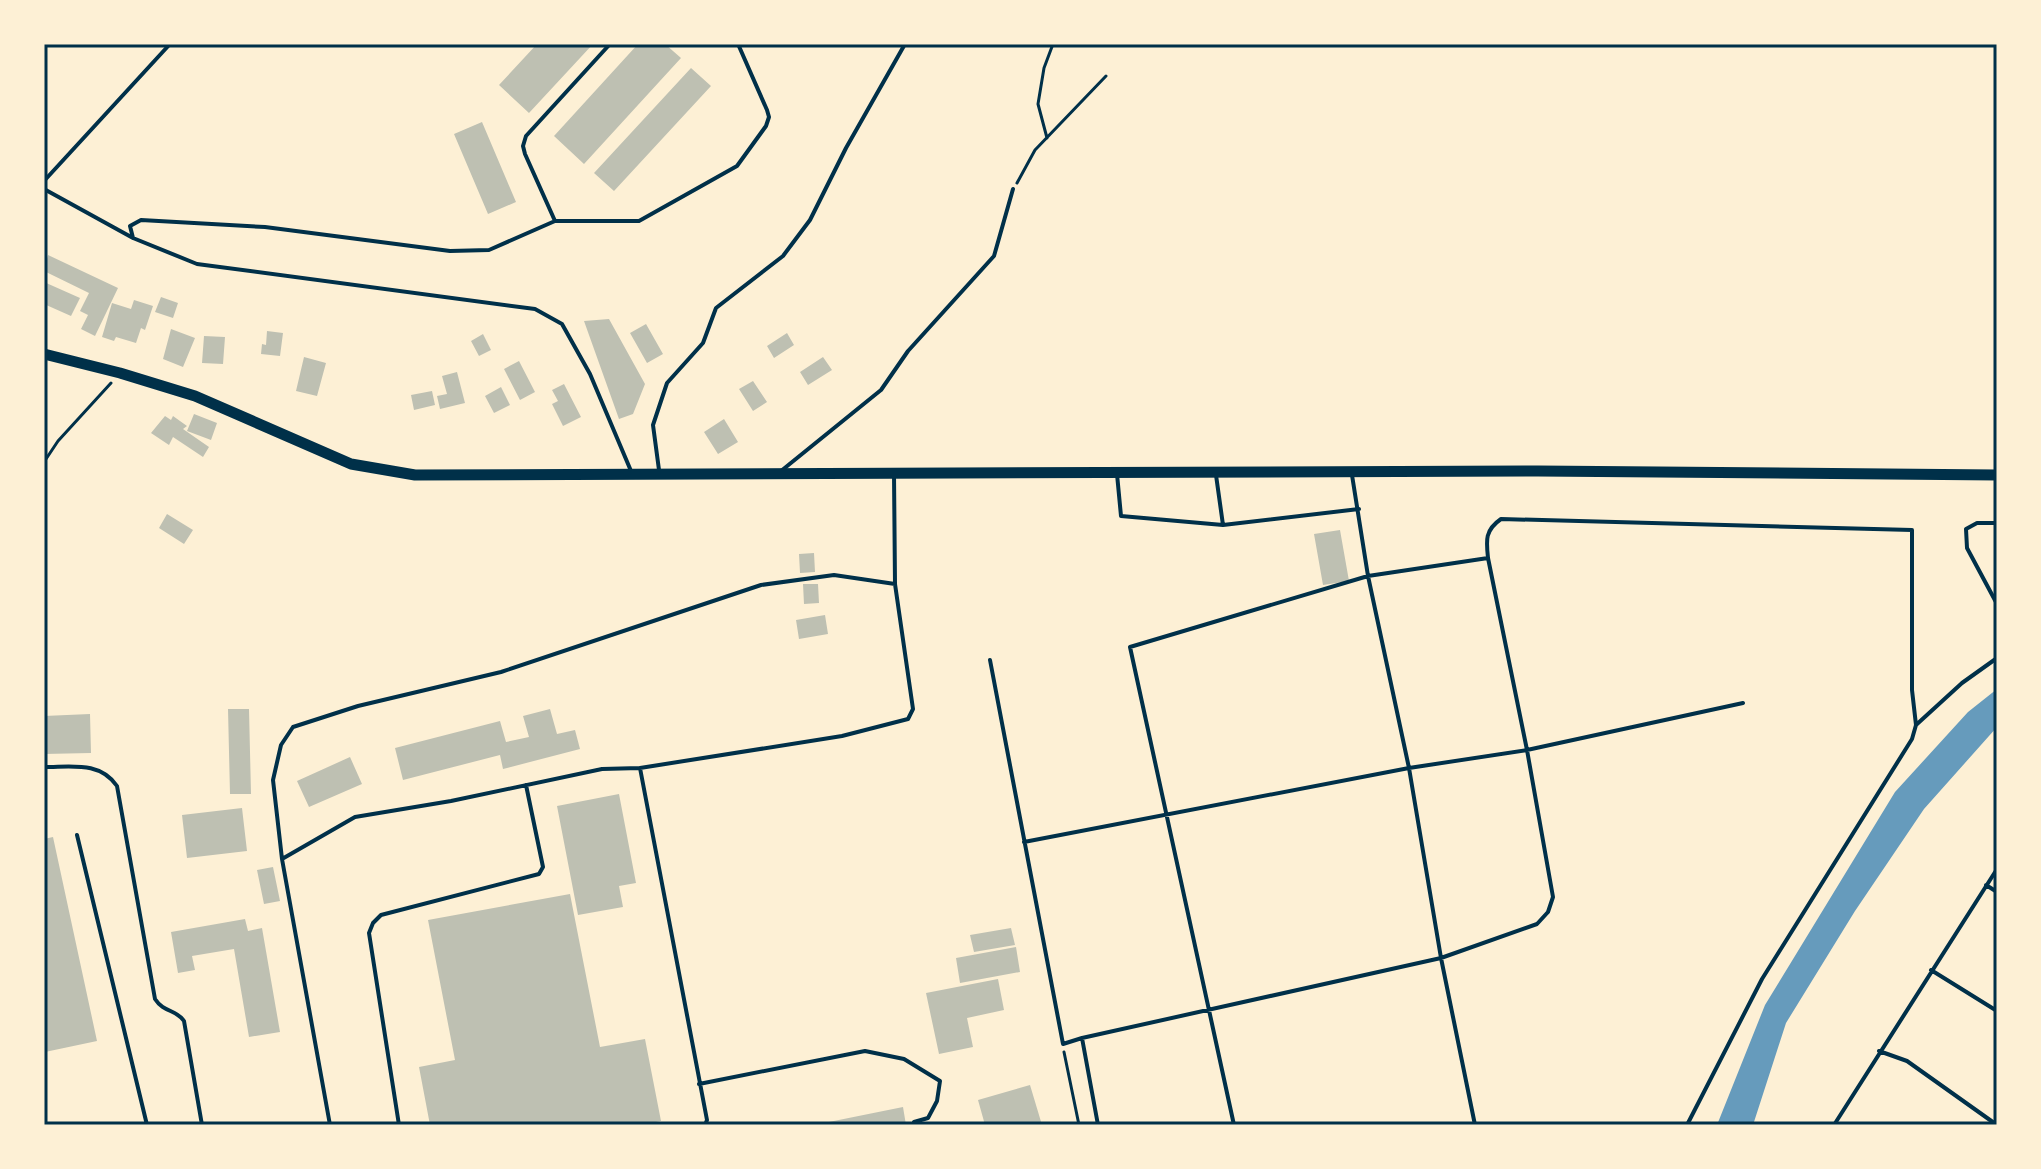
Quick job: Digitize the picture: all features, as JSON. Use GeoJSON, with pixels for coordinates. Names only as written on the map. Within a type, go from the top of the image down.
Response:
{"type":"FeatureCollection","features":[{"type":"Feature","properties":{"kind":"street"},"geometry":{"type":"LineString","coordinates":[[44,354],[195,396],[351,464],[415,475],[1216,471],[1997,475]]}},
{"type":"Feature","properties":{"kind":"lane"},"geometry":{"type":"LineString","coordinates":[[44,181],[170,44]]}},
{"type":"Feature","properties":{"kind":"lane"},"geometry":{"type":"LineString","coordinates":[[555,221],[525,154],[523,146],[526,136],[610,44]]}},
{"type":"Feature","properties":{"kind":"lane"},"geometry":{"type":"LineString","coordinates":[[133,238],[130,226],[141,220],[265,227],[450,251],[489,250],[555,221],[639,221],[737,166],[766,126],[769,117],[738,44]]}},
{"type":"Feature","properties":{"kind":"lane"},"geometry":{"type":"LineString","coordinates":[[660,473],[653,425],[667,383],[703,343],[716,308],[783,256],[810,220],[846,148],[905,44]]}},
{"type":"Feature","properties":{"kind":"lane"},"geometry":{"type":"LineString","coordinates":[[44,189],[133,238],[197,264],[535,309],[562,324],[590,374],[632,473]]}},
{"type":"Feature","properties":{"kind":"lane"},"geometry":{"type":"LineString","coordinates":[[779,473],[881,390],[908,351],[994,256],[1013,189]]}},
{"type":"Feature","properties":{"kind":"lane"},"geometry":{"type":"LineString","coordinates":[[1216,471],[1223,525]]}},
{"type":"Feature","properties":{"kind":"lane"},"geometry":{"type":"LineString","coordinates":[[1351,471],[1368,576],[1409,768],[1441,958],[1475,1125]]}},
{"type":"Feature","properties":{"kind":"lane"},"geometry":{"type":"LineString","coordinates":[[1117,472],[1121,516],[1223,525],[1359,509]]}},
{"type":"Feature","properties":{"kind":"lane"},"geometry":{"type":"LineString","coordinates":[[282,859],[355,817],[451,801],[602,769],[640,768],[842,736],[908,719],[913,709],[895,584],[894,474]]}},
{"type":"Feature","properties":{"kind":"lane"},"geometry":{"type":"LineString","coordinates":[[990,660],[1063,1044],[1441,958],[1537,924],[1548,912],[1553,897],[1488,558],[1486,538],[1491,525],[1501,519],[1912,530],[1912,690],[1916,725],[1912,739],[1762,979],[1687,1125]]}},
{"type":"Feature","properties":{"kind":"lane"},"geometry":{"type":"LineString","coordinates":[[1997,523],[1977,523],[1966,529],[1967,548],[1997,604]]}},
{"type":"Feature","properties":{"kind":"lane"},"geometry":{"type":"LineString","coordinates":[[1234,1125],[1130,647],[1368,576],[1488,558]]}},
{"type":"Feature","properties":{"kind":"lane"},"geometry":{"type":"LineString","coordinates":[[330,1125],[282,859],[273,780],[281,745],[293,727],[358,706],[501,672],[761,585],[834,575],[895,584]]}},
{"type":"Feature","properties":{"kind":"lane"},"geometry":{"type":"LineString","coordinates":[[1916,725],[1962,683],[1997,658]]}},
{"type":"Feature","properties":{"kind":"lane"},"geometry":{"type":"LineString","coordinates":[[1024,842],[1409,768],[1527,750],[1743,703]]}},
{"type":"Feature","properties":{"kind":"lane"},"geometry":{"type":"LineString","coordinates":[[44,767],[92,767],[111,776],[117,786],[155,999],[161,1008],[184,1021],[202,1125]]}},
{"type":"Feature","properties":{"kind":"lane"},"geometry":{"type":"LineString","coordinates":[[640,768],[707,1120],[705,1125]]}},
{"type":"Feature","properties":{"kind":"lane"},"geometry":{"type":"LineString","coordinates":[[399,1125],[369,933],[381,915],[539,874],[543,867],[526,785]]}},
{"type":"Feature","properties":{"kind":"lane"},"geometry":{"type":"LineString","coordinates":[[77,835],[147,1125]]}},
{"type":"Feature","properties":{"kind":"lane"},"geometry":{"type":"LineString","coordinates":[[1834,1125],[1997,869]]}},
{"type":"Feature","properties":{"kind":"lane"},"geometry":{"type":"LineString","coordinates":[[1986,885],[1997,892]]}},
{"type":"Feature","properties":{"kind":"lane"},"geometry":{"type":"LineString","coordinates":[[1931,970],[1997,1011]]}},
{"type":"Feature","properties":{"kind":"lane"},"geometry":{"type":"LineString","coordinates":[[1082,1038],[1098,1125]]}},
{"type":"Feature","properties":{"kind":"lane"},"geometry":{"type":"LineString","coordinates":[[699,1084],[865,1051],[904,1059],[940,1081],[937,1101],[928,1118],[914,1122]]}},
{"type":"Feature","properties":{"kind":"lane"},"geometry":{"type":"LineString","coordinates":[[1879,1051],[1907,1061],[1997,1125]]}},
{"type":"Feature","properties":{"kind":"path"},"geometry":{"type":"LineString","coordinates":[[1047,138],[1038,104],[1044,68],[1053,44]]}},
{"type":"Feature","properties":{"kind":"path"},"geometry":{"type":"LineString","coordinates":[[1013,189],[1035,150],[1106,76]]}},
{"type":"Feature","properties":{"kind":"path"},"geometry":{"type":"LineString","coordinates":[[44,462],[58,441],[120,373]]}},
{"type":"Feature","properties":{"kind":"path"},"geometry":{"type":"LineString","coordinates":[[1063,1044],[1079,1125]]}},
{"type":"Feature","properties":{"kind":"water"},"geometry":{"type":"Polygon","coordinates":[[[1997,689],[1997,727],[1924,809],[1855,911],[1786,1023],[1753,1125],[1717,1125],[1765,1005],[1895,792],[1968,712],[1997,689]]]}},
{"type":"Feature","properties":{"kind":"building"},"geometry":{"type":"Polygon","coordinates":[[[537,44],[593,44],[529,113],[499,85],[537,44]]]}},
{"type":"Feature","properties":{"kind":"building"},"geometry":{"type":"Polygon","coordinates":[[[638,44],[665,44],[681,58],[584,164],[554,136],[638,44]]]}},
{"type":"Feature","properties":{"kind":"building"},"geometry":{"type":"Polygon","coordinates":[[[691,68],[711,86],[614,191],[594,173],[691,68]]]}},
{"type":"Feature","properties":{"kind":"building"},"geometry":{"type":"Polygon","coordinates":[[[482,122],[516,202],[488,214],[454,134],[482,122]]]}},
{"type":"Feature","properties":{"kind":"building"},"geometry":{"type":"Polygon","coordinates":[[[48,255],[118,288],[95,336],[81,329],[88,315],[80,311],[89,293],[44,271],[48,255]]]}},
{"type":"Feature","properties":{"kind":"building"},"geometry":{"type":"Polygon","coordinates":[[[44,282],[80,298],[71,316],[44,304],[44,282]]]}},
{"type":"Feature","properties":{"kind":"building"},"geometry":{"type":"Polygon","coordinates":[[[161,297],[178,303],[173,318],[155,312],[161,297]]]}},
{"type":"Feature","properties":{"kind":"building"},"geometry":{"type":"Polygon","coordinates":[[[134,300],[153,306],[145,330],[141,328],[136,343],[116,337],[114,341],[102,337],[112,303],[131,309],[134,300]]]}},
{"type":"Feature","properties":{"kind":"building"},"geometry":{"type":"Polygon","coordinates":[[[609,319],[645,384],[633,414],[619,419],[584,321],[609,319]]]}},
{"type":"Feature","properties":{"kind":"building"},"geometry":{"type":"Polygon","coordinates":[[[646,324],[663,354],[647,363],[630,333],[646,324]]]}},
{"type":"Feature","properties":{"kind":"building"},"geometry":{"type":"Polygon","coordinates":[[[171,329],[195,338],[183,367],[163,359],[171,329]]]}},
{"type":"Feature","properties":{"kind":"building"},"geometry":{"type":"Polygon","coordinates":[[[267,331],[283,333],[280,356],[261,354],[262,344],[266,345],[267,331]]]}},
{"type":"Feature","properties":{"kind":"building"},"geometry":{"type":"Polygon","coordinates":[[[787,333],[794,345],[774,358],[767,346],[787,333]]]}},
{"type":"Feature","properties":{"kind":"building"},"geometry":{"type":"Polygon","coordinates":[[[483,334],[491,350],[479,356],[471,341],[483,334]]]}},
{"type":"Feature","properties":{"kind":"building"},"geometry":{"type":"Polygon","coordinates":[[[204,336],[225,337],[223,364],[202,363],[204,336]]]}},
{"type":"Feature","properties":{"kind":"building"},"geometry":{"type":"Polygon","coordinates":[[[304,357],[326,363],[317,396],[296,391],[304,357]]]}},
{"type":"Feature","properties":{"kind":"building"},"geometry":{"type":"Polygon","coordinates":[[[823,357],[832,370],[808,385],[800,372],[823,357]]]}},
{"type":"Feature","properties":{"kind":"building"},"geometry":{"type":"Polygon","coordinates":[[[519,361],[535,392],[520,400],[504,369],[519,361]]]}},
{"type":"Feature","properties":{"kind":"building"},"geometry":{"type":"Polygon","coordinates":[[[457,372],[465,403],[440,409],[437,396],[447,394],[442,376],[457,372]]]}},
{"type":"Feature","properties":{"kind":"building"},"geometry":{"type":"Polygon","coordinates":[[[753,381],[767,402],[753,411],[739,389],[753,381]]]}},
{"type":"Feature","properties":{"kind":"building"},"geometry":{"type":"Polygon","coordinates":[[[564,384],[581,417],[563,426],[552,404],[558,401],[552,390],[564,384]]]}},
{"type":"Feature","properties":{"kind":"building"},"geometry":{"type":"Polygon","coordinates":[[[501,387],[510,405],[494,413],[485,396],[501,387]]]}},
{"type":"Feature","properties":{"kind":"building"},"geometry":{"type":"Polygon","coordinates":[[[432,391],[435,405],[414,410],[411,395],[432,391]]]}},
{"type":"Feature","properties":{"kind":"building"},"geometry":{"type":"Polygon","coordinates":[[[194,414],[217,423],[211,440],[187,431],[194,414]]]}},
{"type":"Feature","properties":{"kind":"building"},"geometry":{"type":"Polygon","coordinates":[[[165,416],[171,420],[173,416],[187,426],[183,429],[209,447],[203,457],[173,437],[169,445],[151,433],[165,416]]]}},
{"type":"Feature","properties":{"kind":"building"},"geometry":{"type":"Polygon","coordinates":[[[724,419],[738,442],[718,454],[704,432],[724,419]]]}},
{"type":"Feature","properties":{"kind":"building"},"geometry":{"type":"Polygon","coordinates":[[[167,514],[193,530],[184,544],[159,528],[167,514]]]}},
{"type":"Feature","properties":{"kind":"building"},"geometry":{"type":"Polygon","coordinates":[[[1340,530],[1349,581],[1323,585],[1314,534],[1340,530]]]}},
{"type":"Feature","properties":{"kind":"building"},"geometry":{"type":"Polygon","coordinates":[[[814,553],[815,572],[800,573],[799,554],[814,553]]]}},
{"type":"Feature","properties":{"kind":"building"},"geometry":{"type":"Polygon","coordinates":[[[803,584],[818,584],[819,603],[804,604],[803,584]]]}},
{"type":"Feature","properties":{"kind":"building"},"geometry":{"type":"Polygon","coordinates":[[[825,615],[828,634],[799,639],[796,620],[825,615]]]}},
{"type":"Feature","properties":{"kind":"building"},"geometry":{"type":"Polygon","coordinates":[[[228,709],[249,709],[251,794],[230,794],[228,709]]]}},
{"type":"Feature","properties":{"kind":"building"},"geometry":{"type":"Polygon","coordinates":[[[550,709],[557,734],[575,730],[580,749],[503,769],[500,755],[403,780],[395,748],[500,721],[506,742],[529,737],[523,716],[550,709]]]}},
{"type":"Feature","properties":{"kind":"building"},"geometry":{"type":"Polygon","coordinates":[[[90,714],[91,753],[44,754],[44,716],[90,714]]]}},
{"type":"Feature","properties":{"kind":"building"},"geometry":{"type":"Polygon","coordinates":[[[350,757],[362,784],[309,807],[297,781],[350,757]]]}},
{"type":"Feature","properties":{"kind":"building"},"geometry":{"type":"Polygon","coordinates":[[[619,794],[636,883],[619,886],[623,907],[578,915],[557,806],[619,794]]]}},
{"type":"Feature","properties":{"kind":"building"},"geometry":{"type":"Polygon","coordinates":[[[242,808],[247,851],[187,858],[182,815],[242,808]]]}},
{"type":"Feature","properties":{"kind":"building"},"geometry":{"type":"Polygon","coordinates":[[[53,837],[97,1041],[45,1052],[44,839],[53,837]]]}},
{"type":"Feature","properties":{"kind":"building"},"geometry":{"type":"Polygon","coordinates":[[[273,867],[280,901],[264,904],[257,870],[273,867]]]}},
{"type":"Feature","properties":{"kind":"building"},"geometry":{"type":"Polygon","coordinates":[[[570,894],[600,1047],[645,1039],[661,1121],[641,1125],[430,1125],[419,1067],[455,1060],[428,920],[570,894]]]}},
{"type":"Feature","properties":{"kind":"building"},"geometry":{"type":"Polygon","coordinates":[[[245,919],[248,931],[262,928],[280,1032],[249,1037],[234,949],[192,956],[195,970],[178,973],[171,932],[245,919]]]}},
{"type":"Feature","properties":{"kind":"building"},"geometry":{"type":"Polygon","coordinates":[[[1011,928],[1015,945],[974,952],[970,935],[1011,928]]]}},
{"type":"Feature","properties":{"kind":"building"},"geometry":{"type":"Polygon","coordinates":[[[1016,947],[1020,972],[960,983],[956,958],[1016,947]]]}},
{"type":"Feature","properties":{"kind":"building"},"geometry":{"type":"Polygon","coordinates":[[[998,979],[1004,1010],[967,1018],[973,1047],[939,1054],[926,993],[998,979]]]}},
{"type":"Feature","properties":{"kind":"building"},"geometry":{"type":"Polygon","coordinates":[[[1030,1085],[1042,1125],[985,1125],[978,1100],[1030,1085]]]}},
{"type":"Feature","properties":{"kind":"building"},"geometry":{"type":"Polygon","coordinates":[[[903,1107],[906,1125],[819,1125],[819,1124],[903,1107]]]}}]}
